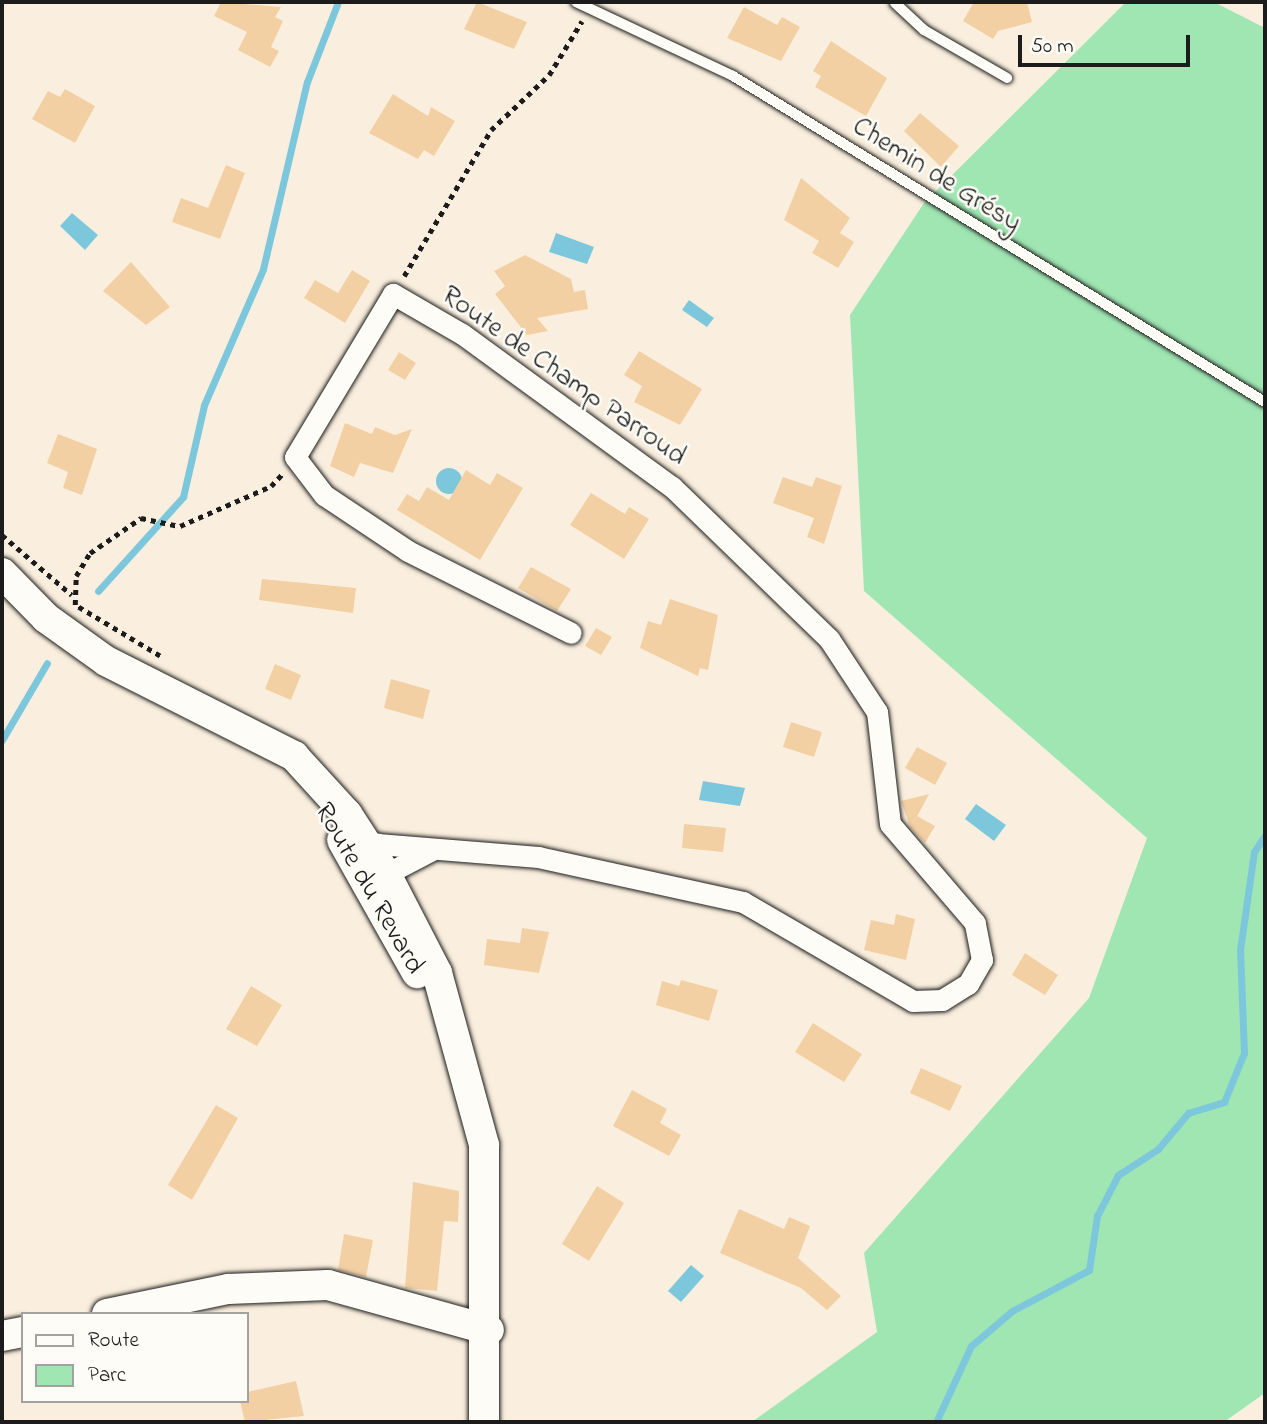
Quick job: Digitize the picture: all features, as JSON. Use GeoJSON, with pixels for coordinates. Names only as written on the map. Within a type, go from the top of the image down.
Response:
{"type":"FeatureCollection","features":[{"type":"Feature","properties":{"kind":"main road","name":"Route du Revard"},"geometry":{"type":"LineString","coordinates":[[5,584],[106,661],[246,733],[301,780],[371,863],[438,973],[466,1063],[484,1145],[489,1330],[484,1422]]}},
{"type":"Feature","properties":{"kind":"main road"},"geometry":{"type":"LineString","coordinates":[[117,1312],[228,1289],[328,1285],[489,1330]]}},
{"type":"Feature","properties":{"kind":"main road"},"geometry":{"type":"LineString","coordinates":[[2,1336],[21,1332]]}},
{"type":"Feature","properties":{"kind":"street"},"geometry":{"type":"LineString","coordinates":[[393,294],[295,457],[324,495],[408,551],[571,633]]}},
{"type":"Feature","properties":{"kind":"street","name":"Route de Champ Parroud"},"geometry":{"type":"LineString","coordinates":[[371,863],[434,849],[538,857],[743,902],[913,1001],[942,1000],[968,984],[982,960],[975,923],[890,824],[877,712],[829,639],[672,487],[473,341],[393,294]]}},
{"type":"Feature","properties":{"kind":"street"},"geometry":{"type":"LineString","coordinates":[[371,863],[434,849]]}},
{"type":"Feature","properties":{"kind":"lane","name":"Chemin de Grésy"},"geometry":{"type":"LineString","coordinates":[[576,2],[733,76],[1265,402]]}},
{"type":"Feature","properties":{"kind":"lane"},"geometry":{"type":"LineString","coordinates":[[895,2],[924,30],[1007,78]]}},
{"type":"Feature","properties":{"kind":"path"},"geometry":{"type":"LineString","coordinates":[[393,294],[491,130],[549,75],[590,8]]}},
{"type":"Feature","properties":{"kind":"path"},"geometry":{"type":"LineString","coordinates":[[169,661],[75,605],[73,595],[90,553],[141,518],[180,526],[271,486],[295,457]]}},
{"type":"Feature","properties":{"kind":"path"},"geometry":{"type":"LineString","coordinates":[[2,535],[73,595]]}},
{"type":"Feature","properties":{"kind":"green space"},"geometry":{"type":"Polygon","coordinates":[[[1126,2],[1214,2],[1265,28],[1265,1393],[1224,1422],[752,1422],[877,1332],[864,1253],[1089,998],[1147,838],[864,591],[850,315],[924,203],[1126,2]]]}},
{"type":"Feature","properties":{"kind":"water"},"geometry":{"type":"Polygon","coordinates":[[[72,213],[98,235],[85,250],[60,226],[72,213]]]}},
{"type":"Feature","properties":{"kind":"water"},"geometry":{"type":"Polygon","coordinates":[[[556,233],[594,247],[587,264],[549,252],[556,233]]]}},
{"type":"Feature","properties":{"kind":"water"},"geometry":{"type":"Polygon","coordinates":[[[689,300],[714,318],[707,327],[682,310],[689,300]]]}},
{"type":"Feature","properties":{"kind":"water"},"geometry":{"type":"Polygon","coordinates":[[[449,468],[458,472],[462,481],[458,490],[449,494],[440,490],[436,481],[440,472],[449,468]]]}},
{"type":"Feature","properties":{"kind":"water"},"geometry":{"type":"Polygon","coordinates":[[[703,781],[745,788],[740,806],[699,800],[703,781]]]}},
{"type":"Feature","properties":{"kind":"water"},"geometry":{"type":"Polygon","coordinates":[[[976,804],[1006,825],[994,841],[965,819],[976,804]]]}},
{"type":"Feature","properties":{"kind":"water"},"geometry":{"type":"Polygon","coordinates":[[[691,1265],[704,1276],[681,1302],[668,1291],[691,1265]]]}},
{"type":"Feature","properties":{"kind":"building"},"geometry":{"type":"Polygon","coordinates":[[[221,2],[281,7],[275,17],[283,21],[271,47],[279,51],[270,67],[238,50],[247,32],[214,16],[221,2]]]}},
{"type":"Feature","properties":{"kind":"building"},"geometry":{"type":"Polygon","coordinates":[[[477,2],[527,22],[514,49],[464,29],[477,2]]]}},
{"type":"Feature","properties":{"kind":"building"},"geometry":{"type":"Polygon","coordinates":[[[974,2],[1027,2],[1032,22],[998,31],[993,39],[963,21],[974,2]]]}},
{"type":"Feature","properties":{"kind":"building"},"geometry":{"type":"Polygon","coordinates":[[[744,7],[777,25],[782,17],[800,27],[781,61],[727,38],[744,7]]]}},
{"type":"Feature","properties":{"kind":"building"},"geometry":{"type":"Polygon","coordinates":[[[831,41],[887,78],[866,116],[815,87],[821,76],[813,71],[831,41]]]}},
{"type":"Feature","properties":{"kind":"building"},"geometry":{"type":"Polygon","coordinates":[[[65,89],[95,106],[75,143],[32,119],[48,91],[60,97],[65,89]]]}},
{"type":"Feature","properties":{"kind":"building"},"geometry":{"type":"Polygon","coordinates":[[[393,94],[428,116],[431,107],[455,121],[434,156],[424,150],[418,159],[369,133],[393,94]]]}},
{"type":"Feature","properties":{"kind":"building"},"geometry":{"type":"Polygon","coordinates":[[[920,113],[959,146],[941,167],[904,131],[920,113]]]}},
{"type":"Feature","properties":{"kind":"building"},"geometry":{"type":"Polygon","coordinates":[[[226,165],[245,173],[220,239],[172,222],[181,198],[208,208],[226,165]]]}},
{"type":"Feature","properties":{"kind":"building"},"geometry":{"type":"Polygon","coordinates":[[[801,178],[850,218],[840,233],[854,242],[838,268],[812,253],[819,241],[784,220],[801,178]]]}},
{"type":"Feature","properties":{"kind":"building"},"geometry":{"type":"Polygon","coordinates":[[[525,255],[571,279],[574,292],[585,290],[588,309],[537,318],[548,331],[527,335],[495,294],[505,286],[494,271],[525,255]]]}},
{"type":"Feature","properties":{"kind":"building"},"geometry":{"type":"Polygon","coordinates":[[[131,262],[170,307],[146,325],[103,291],[131,262]]]}},
{"type":"Feature","properties":{"kind":"building"},"geometry":{"type":"Polygon","coordinates":[[[352,270],[370,281],[345,323],[304,298],[315,280],[338,293],[352,270]]]}},
{"type":"Feature","properties":{"kind":"building"},"geometry":{"type":"Polygon","coordinates":[[[639,351],[702,389],[680,425],[634,402],[642,386],[624,375],[639,351]]]}},
{"type":"Feature","properties":{"kind":"building"},"geometry":{"type":"Polygon","coordinates":[[[399,352],[416,363],[405,380],[388,370],[399,352]]]}},
{"type":"Feature","properties":{"kind":"building"},"geometry":{"type":"Polygon","coordinates":[[[345,423],[372,434],[375,427],[395,435],[412,429],[393,473],[360,463],[354,477],[330,466],[345,423]]]}},
{"type":"Feature","properties":{"kind":"building"},"geometry":{"type":"Polygon","coordinates":[[[58,434],[97,449],[82,495],[63,488],[68,472],[47,463],[58,434]]]}},
{"type":"Feature","properties":{"kind":"building"},"geometry":{"type":"Polygon","coordinates":[[[466,470],[490,485],[497,473],[523,488],[480,560],[397,510],[407,494],[419,501],[427,487],[449,500],[466,470]]]}},
{"type":"Feature","properties":{"kind":"building"},"geometry":{"type":"Polygon","coordinates":[[[783,477],[812,487],[816,477],[842,486],[824,544],[807,537],[814,518],[773,503],[783,477]]]}},
{"type":"Feature","properties":{"kind":"building"},"geometry":{"type":"Polygon","coordinates":[[[591,493],[625,514],[629,507],[649,519],[624,559],[570,525],[591,493]]]}},
{"type":"Feature","properties":{"kind":"building"},"geometry":{"type":"Polygon","coordinates":[[[531,567],[571,589],[557,611],[518,588],[531,567]]]}},
{"type":"Feature","properties":{"kind":"building"},"geometry":{"type":"Polygon","coordinates":[[[262,579],[356,588],[353,613],[259,600],[262,579]]]}},
{"type":"Feature","properties":{"kind":"building"},"geometry":{"type":"Polygon","coordinates":[[[670,599],[718,615],[708,670],[700,668],[698,676],[640,648],[648,621],[661,625],[670,599]]]}},
{"type":"Feature","properties":{"kind":"building"},"geometry":{"type":"Polygon","coordinates":[[[596,628],[612,637],[601,655],[585,646],[596,628]]]}},
{"type":"Feature","properties":{"kind":"building"},"geometry":{"type":"Polygon","coordinates":[[[275,664],[301,675],[291,700],[265,689],[275,664]]]}},
{"type":"Feature","properties":{"kind":"building"},"geometry":{"type":"Polygon","coordinates":[[[391,679],[430,690],[423,719],[384,708],[391,679]]]}},
{"type":"Feature","properties":{"kind":"building"},"geometry":{"type":"Polygon","coordinates":[[[791,722],[822,732],[814,757],[783,747],[791,722]]]}},
{"type":"Feature","properties":{"kind":"building"},"geometry":{"type":"Polygon","coordinates":[[[917,747],[947,763],[935,785],[905,768],[917,747]]]}},
{"type":"Feature","properties":{"kind":"building"},"geometry":{"type":"Polygon","coordinates":[[[929,794],[919,813],[910,827],[901,801],[929,794]]]}},
{"type":"Feature","properties":{"kind":"building"},"geometry":{"type":"Polygon","coordinates":[[[917,816],[935,826],[925,843],[910,827],[917,816]]]}},
{"type":"Feature","properties":{"kind":"building"},"geometry":{"type":"Polygon","coordinates":[[[684,824],[726,828],[723,852],[682,848],[684,824]]]}},
{"type":"Feature","properties":{"kind":"building"},"geometry":{"type":"Polygon","coordinates":[[[896,914],[915,919],[906,960],[864,950],[871,920],[894,925],[896,914]]]}},
{"type":"Feature","properties":{"kind":"building"},"geometry":{"type":"Polygon","coordinates":[[[522,928],[549,932],[539,973],[484,965],[487,939],[520,943],[522,928]]]}},
{"type":"Feature","properties":{"kind":"building"},"geometry":{"type":"Polygon","coordinates":[[[1025,953],[1058,975],[1045,995],[1012,975],[1025,953]]]}},
{"type":"Feature","properties":{"kind":"building"},"geometry":{"type":"Polygon","coordinates":[[[681,980],[718,990],[709,1021],[656,1005],[662,981],[679,986],[681,980]]]}},
{"type":"Feature","properties":{"kind":"building"},"geometry":{"type":"Polygon","coordinates":[[[251,986],[282,1005],[257,1046],[226,1029],[251,986]]]}},
{"type":"Feature","properties":{"kind":"building"},"geometry":{"type":"Polygon","coordinates":[[[813,1023],[862,1054],[844,1082],[795,1052],[813,1023]]]}},
{"type":"Feature","properties":{"kind":"building"},"geometry":{"type":"Polygon","coordinates":[[[921,1068],[962,1086],[950,1111],[910,1093],[921,1068]]]}},
{"type":"Feature","properties":{"kind":"building"},"geometry":{"type":"Polygon","coordinates":[[[632,1090],[667,1109],[660,1123],[681,1135],[669,1156],[613,1126],[632,1090]]]}},
{"type":"Feature","properties":{"kind":"building"},"geometry":{"type":"Polygon","coordinates":[[[216,1105],[238,1118],[192,1200],[168,1185],[216,1105]]]}},
{"type":"Feature","properties":{"kind":"building"},"geometry":{"type":"Polygon","coordinates":[[[413,1182],[459,1191],[458,1222],[444,1221],[437,1291],[405,1288],[413,1182]]]}},
{"type":"Feature","properties":{"kind":"building"},"geometry":{"type":"Polygon","coordinates":[[[597,1186],[624,1203],[589,1261],[562,1244],[597,1186]]]}},
{"type":"Feature","properties":{"kind":"building"},"geometry":{"type":"Polygon","coordinates":[[[739,1209],[784,1229],[789,1217],[810,1226],[798,1258],[841,1296],[827,1310],[801,1288],[720,1253],[739,1209]]]}},
{"type":"Feature","properties":{"kind":"building"},"geometry":{"type":"Polygon","coordinates":[[[344,1234],[373,1240],[366,1277],[338,1270],[344,1234]]]}},
{"type":"Feature","properties":{"kind":"building"},"geometry":{"type":"Polygon","coordinates":[[[296,1381],[304,1416],[245,1422],[240,1403],[248,1403],[248,1392],[296,1381]]]}},
{"type":"Feature","properties":{"kind":"waterway"},"geometry":{"type":"LineString","coordinates":[[98,591],[183,497],[204,405],[263,269],[307,82],[338,2]]}},
{"type":"Feature","properties":{"kind":"waterway"},"geometry":{"type":"LineString","coordinates":[[2,740],[47,663]]}},
{"type":"Feature","properties":{"kind":"waterway"},"geometry":{"type":"LineString","coordinates":[[936,1422],[971,1346],[1012,1311],[1089,1270],[1097,1216],[1118,1175],[1158,1149],[1188,1113],[1224,1102],[1244,1053],[1240,950],[1254,852],[1265,835]]}}]}
